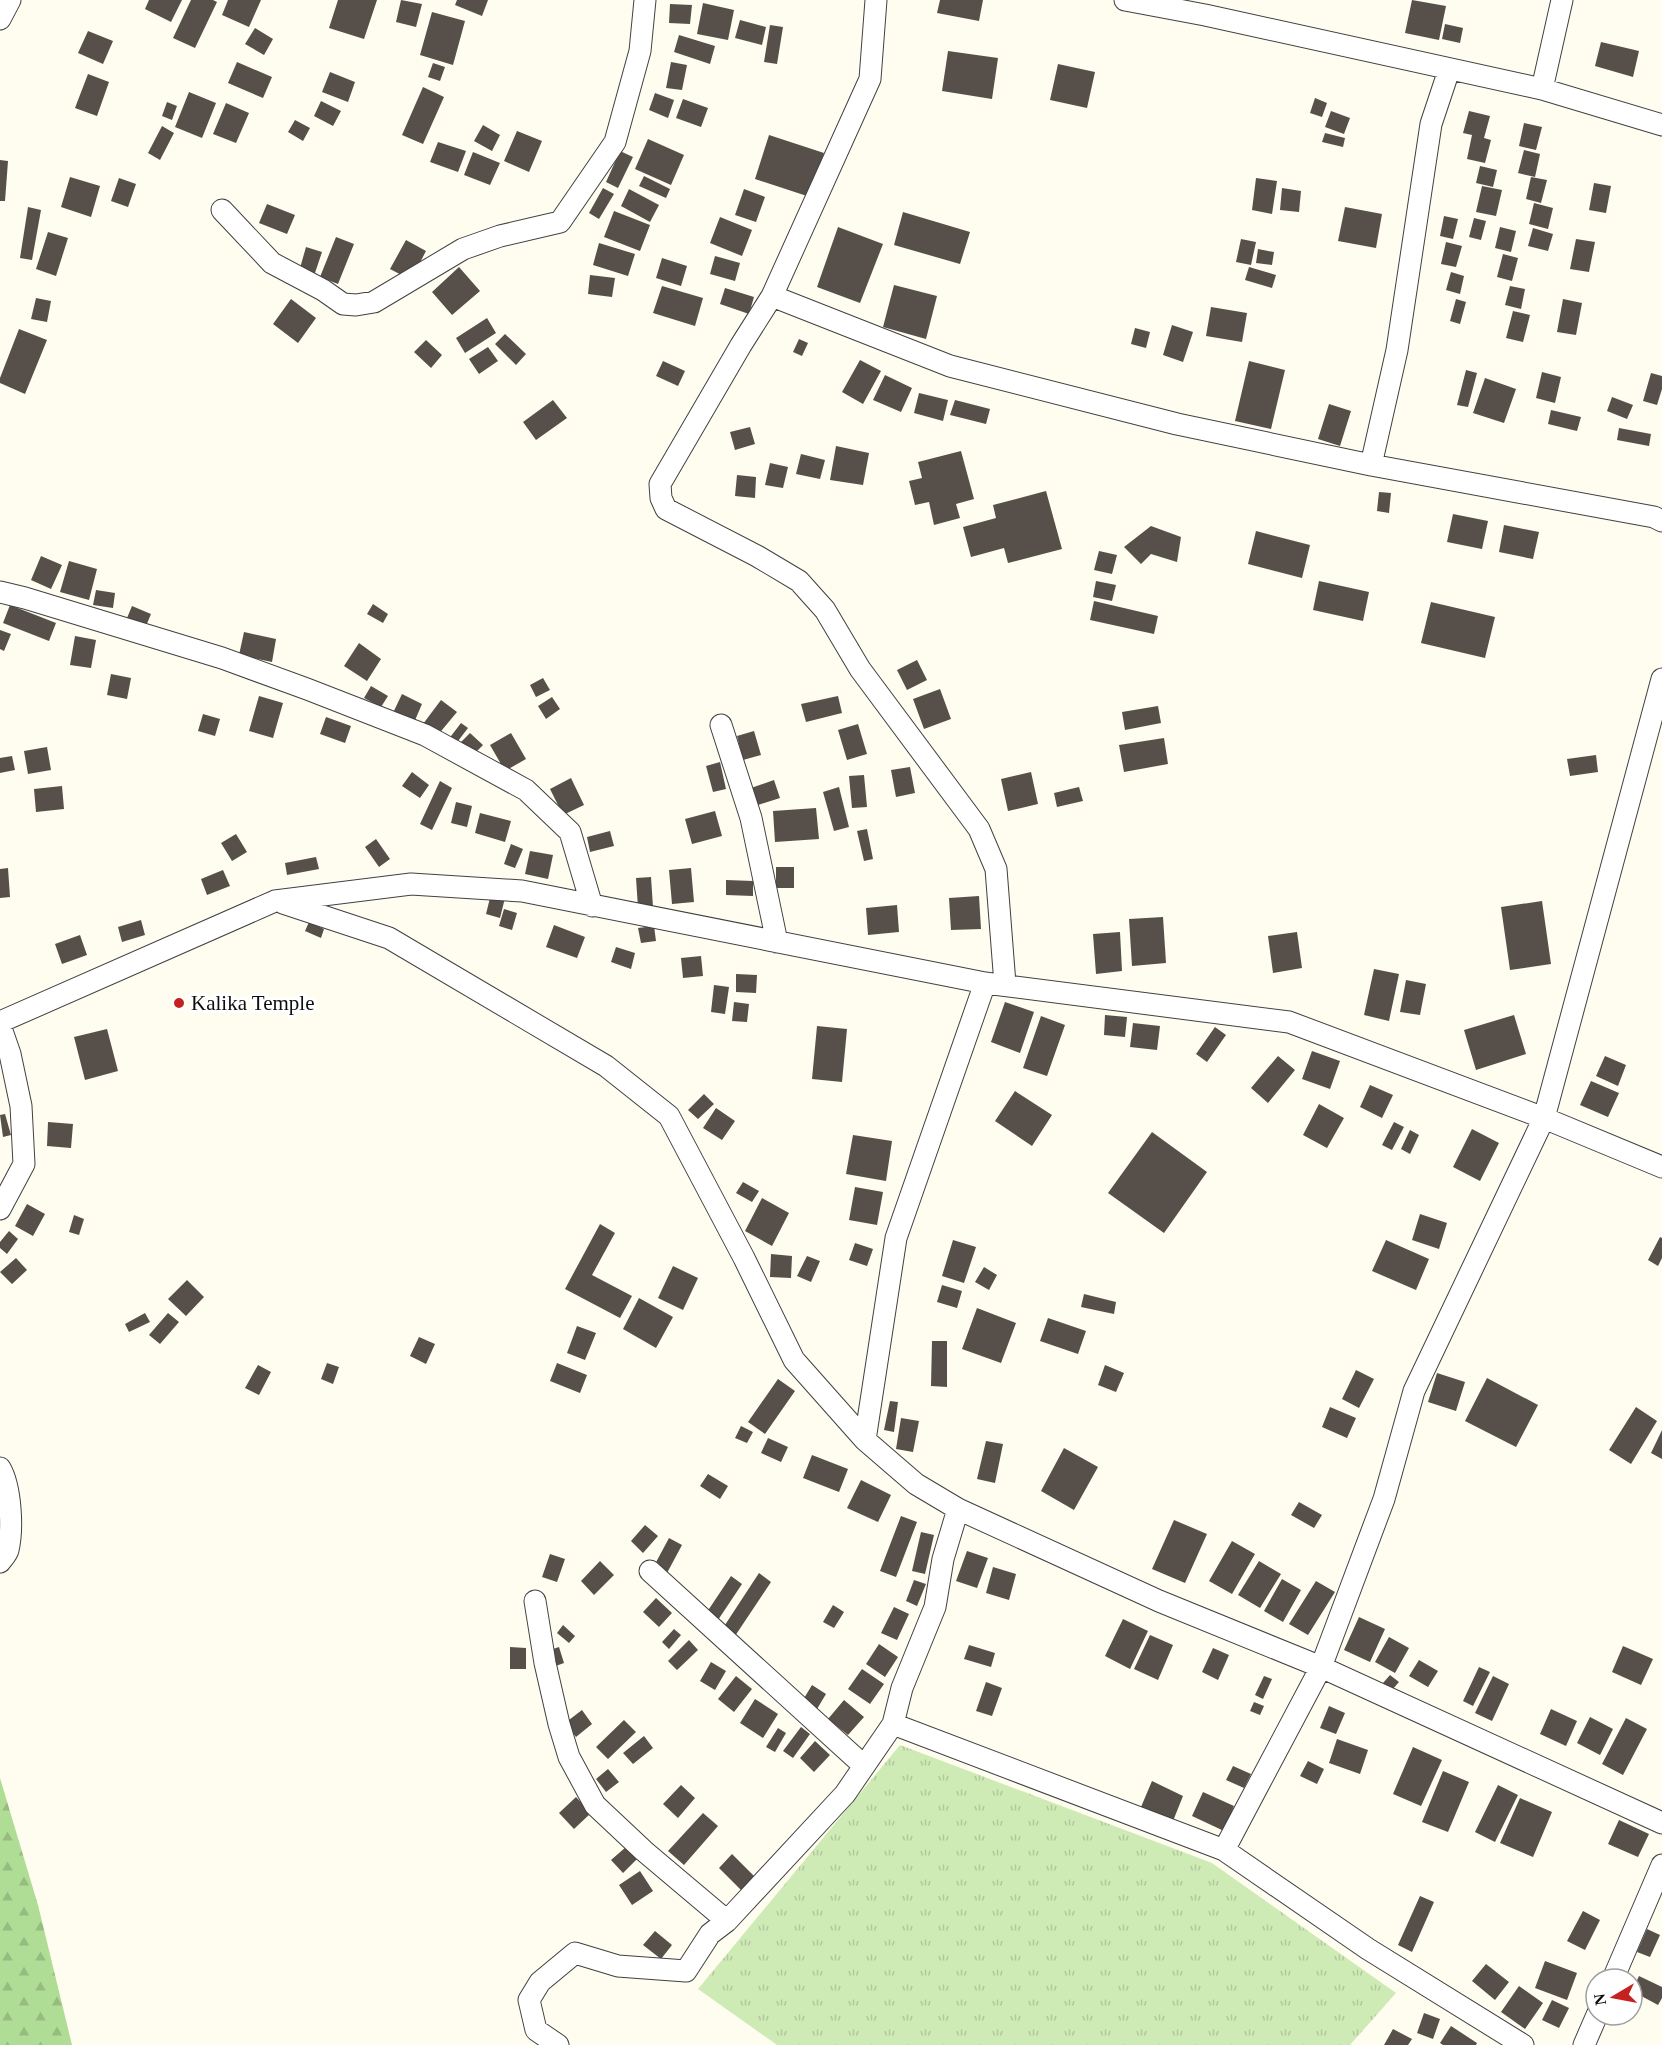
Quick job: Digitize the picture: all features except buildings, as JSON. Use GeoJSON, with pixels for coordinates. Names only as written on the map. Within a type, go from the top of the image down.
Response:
{"type":"FeatureCollection","features":[{"type":"Feature","properties":{"kind":"street"},"geometry":{"type":"LineString","coordinates":[[0,19],[10,0]]}},
{"type":"Feature","properties":{"kind":"street"},"geometry":{"type":"LineString","coordinates":[[222,210],[272,264],[323,290],[343,304],[356,305],[375,302],[463,249],[500,236],[560,222],[615,141],[640,51],[645,0]]}},
{"type":"Feature","properties":{"kind":"street"},"geometry":{"type":"LineString","coordinates":[[866,1440],[896,1238],[995,983],[996,869],[979,829],[860,669],[825,610],[799,582],[757,556],[666,509],[661,498],[660,484],[772,296],[870,79],[876,0]]}},
{"type":"Feature","properties":{"kind":"street"},"geometry":{"type":"LineString","coordinates":[[1125,0],[1207,8],[1449,70],[1542,89],[1662,125]]}},
{"type":"Feature","properties":{"kind":"street"},"geometry":{"type":"LineString","coordinates":[[1542,89],[1562,0]]}},
{"type":"Feature","properties":{"kind":"street"},"geometry":{"type":"LineString","coordinates":[[1371,465],[1397,350],[1431,124],[1449,70]]}},
{"type":"Feature","properties":{"kind":"street"},"geometry":{"type":"LineString","coordinates":[[772,296],[950,366],[1177,424],[1371,465],[1654,517],[1662,521]]}},
{"type":"Feature","properties":{"kind":"street"},"geometry":{"type":"LineString","coordinates":[[0,592],[222,658],[307,689],[435,741],[526,790],[570,832],[592,906]]}},
{"type":"Feature","properties":{"kind":"street"},"geometry":{"type":"LineString","coordinates":[[1224,1850],[1321,1667],[1384,1499],[1414,1390],[1544,1118],[1662,679]]}},
{"type":"Feature","properties":{"kind":"street"},"geometry":{"type":"LineString","coordinates":[[721,725],[752,818],[777,942]]}},
{"type":"Feature","properties":{"kind":"street"},"geometry":{"type":"LineString","coordinates":[[0,1209],[24,1164],[21,1106],[10,1054],[0,1023],[275,901],[411,884],[522,891],[995,983],[1289,1022],[1544,1118],[1662,1167]]}},
{"type":"Feature","properties":{"kind":"street"},"geometry":{"type":"LineString","coordinates":[[275,901],[389,938],[606,1066],[669,1116],[744,1258],[794,1360],[866,1440],[916,1484],[958,1509],[1159,1601],[1321,1667],[1662,1822]]}},
{"type":"Feature","properties":{"kind":"street"},"geometry":{"type":"LineString","coordinates":[[0,1468],[5,1476],[10,1512],[8,1551],[0,1562]]}},
{"type":"Feature","properties":{"kind":"street"},"geometry":{"type":"LineString","coordinates":[[558,2045],[536,2030],[529,2000],[540,1982],[575,1953],[618,1966],[686,1971],[710,1934],[727,1921],[845,1794],[893,1724],[902,1688],[935,1607],[943,1558],[958,1509]]}},
{"type":"Feature","properties":{"kind":"street"},"geometry":{"type":"LineString","coordinates":[[650,1571],[864,1765]]}},
{"type":"Feature","properties":{"kind":"street"},"geometry":{"type":"LineString","coordinates":[[535,1601],[558,1724],[569,1757],[595,1805],[644,1851],[727,1921]]}},
{"type":"Feature","properties":{"kind":"street"},"geometry":{"type":"LineString","coordinates":[[893,1724],[1224,1850],[1368,1949],[1523,2045]]}},
{"type":"Feature","properties":{"kind":"street"},"geometry":{"type":"LineString","coordinates":[[1618,1967],[1662,1865]]}},
{"type":"Feature","properties":{"kind":"street"},"geometry":{"type":"LineString","coordinates":[[1584,2045],[1592,2027]]}},
{"type":"Feature","properties":{"kind":"green space"},"geometry":{"type":"Polygon","coordinates":[[[900,1745],[1212,1863],[1396,1993],[1350,2045],[777,2045],[698,1989],[900,1745]]]}},
{"type":"Feature","properties":{"kind":"green space"},"geometry":{"type":"Polygon","coordinates":[[[0,1778],[38,1905],[72,2045],[0,2045],[0,1778]]]}},
{"type":"Feature","properties":{"kind":"place","name":"Kalika Temple"},"geometry":{"type":"Point","coordinates":[179,1003]}}]}
